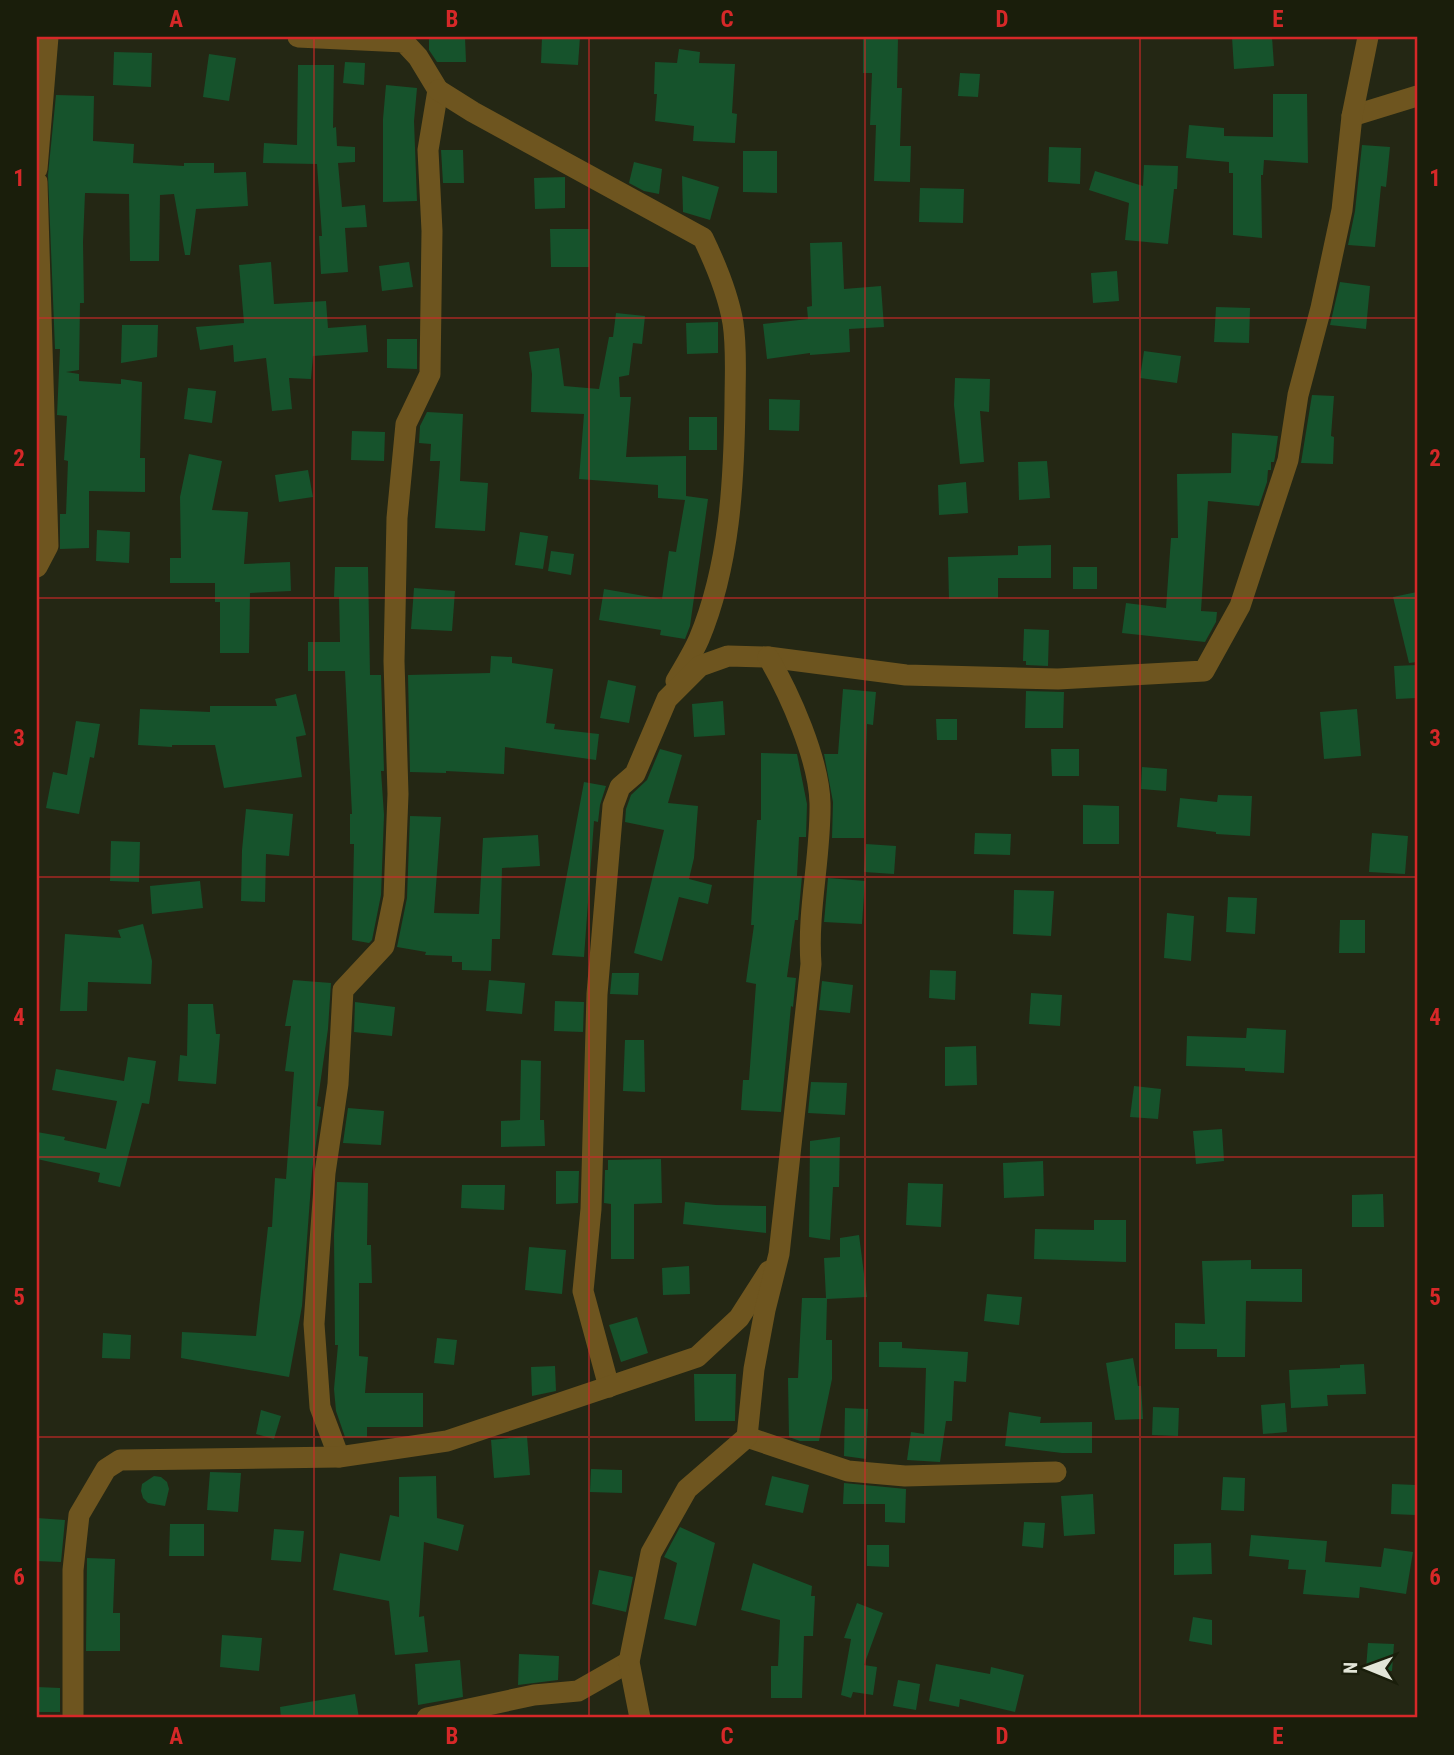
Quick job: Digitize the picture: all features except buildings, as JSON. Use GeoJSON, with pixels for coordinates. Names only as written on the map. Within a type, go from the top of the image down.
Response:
{"type":"FeatureCollection","features":[{"type":"Feature","properties":{"kind":"street"},"geometry":{"type":"LineString","coordinates":[[37,169],[48,37]]}},
{"type":"Feature","properties":{"kind":"street"},"geometry":{"type":"LineString","coordinates":[[299,37],[404,42],[418,47],[438,90],[473,112],[703,238],[721,277],[733,323],[734,448],[728,523],[717,582],[699,639],[667,699],[635,774],[620,787],[613,806],[599,968],[592,1209],[583,1291],[609,1387]]}},
{"type":"Feature","properties":{"kind":"street"},"geometry":{"type":"LineString","coordinates":[[667,699],[701,666],[729,656],[768,657],[906,675],[1058,679],[1204,671],[1240,606],[1288,460],[1298,395],[1321,308],[1342,210],[1352,116],[1368,37]]}},
{"type":"Feature","properties":{"kind":"street"},"geometry":{"type":"LineString","coordinates":[[339,1457],[320,1407],[314,1324],[323,1200],[338,1084],[343,990],[384,946],[394,897],[398,794],[394,662],[397,518],[406,424],[430,374],[432,231],[428,150],[438,90]]}},
{"type":"Feature","properties":{"kind":"street"},"geometry":{"type":"LineString","coordinates":[[1352,116],[1417,96]]}},
{"type":"Feature","properties":{"kind":"street"},"geometry":{"type":"LineString","coordinates":[[37,182],[48,546],[37,567]]}},
{"type":"Feature","properties":{"kind":"street"},"geometry":{"type":"LineString","coordinates":[[640,1718],[629,1662],[651,1553],[687,1489],[747,1437],[754,1369],[779,1254],[811,964],[809,938],[820,801],[810,753],[786,687],[768,657]]}},
{"type":"Feature","properties":{"kind":"street"},"geometry":{"type":"LineString","coordinates":[[73,1718],[73,1570],[79,1515],[106,1469],[120,1460],[339,1457],[447,1441],[697,1357],[739,1318],[779,1254]]}},
{"type":"Feature","properties":{"kind":"street"},"geometry":{"type":"LineString","coordinates":[[747,1437],[848,1471],[905,1476],[1056,1472]]}},
{"type":"Feature","properties":{"kind":"street"},"geometry":{"type":"LineString","coordinates":[[427,1718],[534,1695],[578,1691],[629,1662]]}}]}
